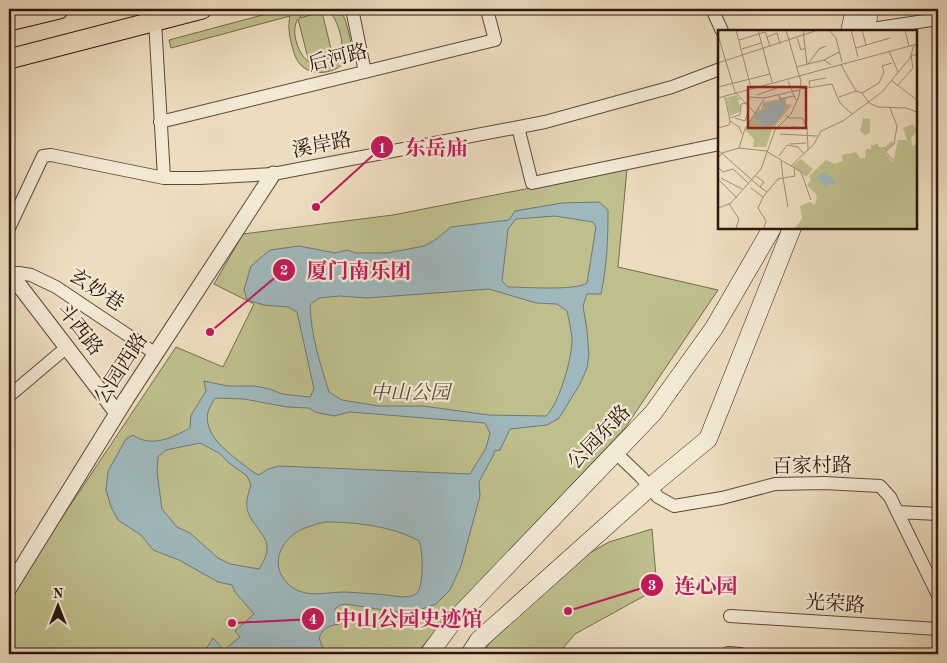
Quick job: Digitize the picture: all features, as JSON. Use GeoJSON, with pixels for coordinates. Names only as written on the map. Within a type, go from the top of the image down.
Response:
{"type":"FeatureCollection","features":[{"type":"Feature","properties":{"kind":"main road"},"geometry":{"type":"LineString","coordinates":[[9,58],[202,9]]}},
{"type":"Feature","properties":{"kind":"main road"},"geometry":{"type":"LineString","coordinates":[[855,9],[860,30]]}},
{"type":"Feature","properties":{"kind":"main road"},"geometry":{"type":"LineString","coordinates":[[860,30],[870,9]]}},
{"type":"Feature","properties":{"kind":"main road"},"geometry":{"type":"LineString","coordinates":[[9,21],[51,10]]}},
{"type":"Feature","properties":{"kind":"main road","name":"公园东路"},"geometry":{"type":"LineString","coordinates":[[429,654],[451,624],[653,413],[714,328],[771,229]]}},
{"type":"Feature","properties":{"kind":"main road"},"geometry":{"type":"LineString","coordinates":[[470,654],[479,640],[708,439],[792,229]]}},
{"type":"Feature","properties":{"kind":"street"},"geometry":{"type":"LineString","coordinates":[[352,9],[365,72]]}},
{"type":"Feature","properties":{"kind":"street"},"geometry":{"type":"LineString","coordinates":[[712,9],[722,30]]}},
{"type":"Feature","properties":{"kind":"street","name":"后河路"},"geometry":{"type":"LineString","coordinates":[[160,122],[495,40],[488,10]]}},
{"type":"Feature","properties":{"kind":"street"},"geometry":{"type":"LineString","coordinates":[[866,30],[938,19]]}},
{"type":"Feature","properties":{"kind":"street"},"geometry":{"type":"LineString","coordinates":[[155,21],[164,178]]}},
{"type":"Feature","properties":{"kind":"street","name":"溪岸路"},"geometry":{"type":"LineString","coordinates":[[9,228],[43,156],[51,155],[164,178],[274,174],[545,122],[672,87],[718,70]]}},
{"type":"Feature","properties":{"kind":"street"},"geometry":{"type":"LineString","coordinates":[[518,127],[532,183],[718,144]]}},
{"type":"Feature","properties":{"kind":"street","name":"公园西路"},"geometry":{"type":"LineString","coordinates":[[9,588],[117,413],[274,174]]}},
{"type":"Feature","properties":{"kind":"street","name":"玄妙巷"},"geometry":{"type":"LineString","coordinates":[[9,273],[31,274],[56,287],[156,354]]}},
{"type":"Feature","properties":{"kind":"street","name":"斗西路"},"geometry":{"type":"LineString","coordinates":[[9,273],[117,413]]}},
{"type":"Feature","properties":{"kind":"street"},"geometry":{"type":"LineString","coordinates":[[9,396],[67,347]]}},
{"type":"Feature","properties":{"kind":"street","name":"百家村路"},"geometry":{"type":"LineString","coordinates":[[615,452],[658,497],[674,506],[722,498],[775,484],[824,483],[880,486],[890,497],[938,595]]}},
{"type":"Feature","properties":{"kind":"street"},"geometry":{"type":"LineString","coordinates":[[897,512],[938,514]]}},
{"type":"Feature","properties":{"kind":"street","name":"光荣路"},"geometry":{"type":"LineString","coordinates":[[730,616],[938,629]]}},
{"type":"Feature","properties":{"kind":"street"},"geometry":{"type":"LineString","coordinates":[[728,651],[742,654]]}},
{"type":"Feature","properties":{"kind":"green space"},"geometry":{"type":"Polygon","coordinates":[[[285,9],[318,9],[339,9],[346,21],[351,47],[349,56],[339,67],[324,72],[308,70],[300,64],[294,54],[290,34],[290,16],[171,48],[169,40],[285,9]],[[318,9],[306,12],[299,18],[322,12],[333,57],[310,63],[312,64],[326,63],[336,59],[342,48],[339,28],[335,20],[327,11],[318,9]],[[298,19],[295,29],[296,42],[305,59],[309,62],[298,19]]]}},
{"type":"Feature","properties":{"kind":"green space","name":"中山公园"},"geometry":{"type":"Polygon","coordinates":[[[627,169],[618,267],[718,290],[625,428],[450,614],[416,654],[9,654],[9,597],[176,347],[223,367],[254,304],[214,284],[243,234],[393,215],[627,169]]]}},
{"type":"Feature","properties":{"kind":"green space"},"geometry":{"type":"Polygon","coordinates":[[[652,529],[657,589],[575,634],[558,654],[484,654],[488,645],[556,572],[609,542],[652,529]]]}},
{"type":"Feature","properties":{"kind":"water"},"geometry":{"type":"Polygon","coordinates":[[[599,202],[608,210],[607,252],[601,294],[587,294],[583,306],[589,355],[587,368],[580,384],[559,418],[547,425],[510,429],[500,450],[494,451],[479,482],[480,496],[461,566],[450,590],[436,604],[419,610],[397,612],[345,604],[340,605],[335,609],[339,624],[326,628],[319,638],[328,654],[206,654],[206,649],[213,638],[224,650],[240,637],[235,631],[254,614],[235,592],[232,585],[218,582],[179,560],[153,550],[141,535],[118,520],[111,507],[106,490],[108,471],[126,439],[133,435],[147,441],[154,441],[169,438],[190,428],[191,415],[206,391],[204,381],[228,386],[255,386],[282,394],[310,397],[314,389],[297,312],[288,307],[264,305],[247,300],[244,290],[251,266],[270,250],[299,246],[335,253],[347,250],[356,253],[387,253],[424,246],[451,227],[509,220],[515,211],[562,203],[599,202]],[[555,216],[516,219],[508,229],[502,281],[508,287],[561,288],[587,283],[596,227],[593,222],[555,216]],[[489,289],[367,298],[340,296],[319,298],[310,305],[314,339],[329,392],[342,400],[379,406],[423,406],[489,415],[546,416],[551,410],[564,379],[572,346],[572,335],[567,311],[557,304],[536,303],[489,289]],[[215,398],[210,407],[208,421],[215,439],[230,454],[259,475],[268,469],[279,466],[470,474],[486,448],[490,433],[485,423],[350,412],[334,416],[315,412],[309,408],[287,407],[244,399],[215,398]],[[200,443],[166,450],[158,457],[157,472],[162,509],[177,527],[190,533],[218,558],[230,564],[259,569],[265,559],[267,549],[264,538],[247,509],[251,485],[247,476],[219,453],[200,443]],[[325,522],[311,526],[289,538],[279,556],[278,563],[281,575],[295,589],[312,594],[344,592],[402,597],[412,596],[417,593],[421,583],[422,567],[419,541],[385,528],[361,524],[325,522]]]}},
{"type":"Feature","properties":{"kind":"place","name":"东岳庙"},"geometry":{"type":"Point","coordinates":[316,207]}},
{"type":"Feature","properties":{"kind":"place","name":"厦门南乐团"},"geometry":{"type":"Point","coordinates":[210,332]}},
{"type":"Feature","properties":{"kind":"place","name":"连心园"},"geometry":{"type":"Point","coordinates":[568,611]}},
{"type":"Feature","properties":{"kind":"place","name":"中山公园史迹馆"},"geometry":{"type":"Point","coordinates":[232,623]}}]}
